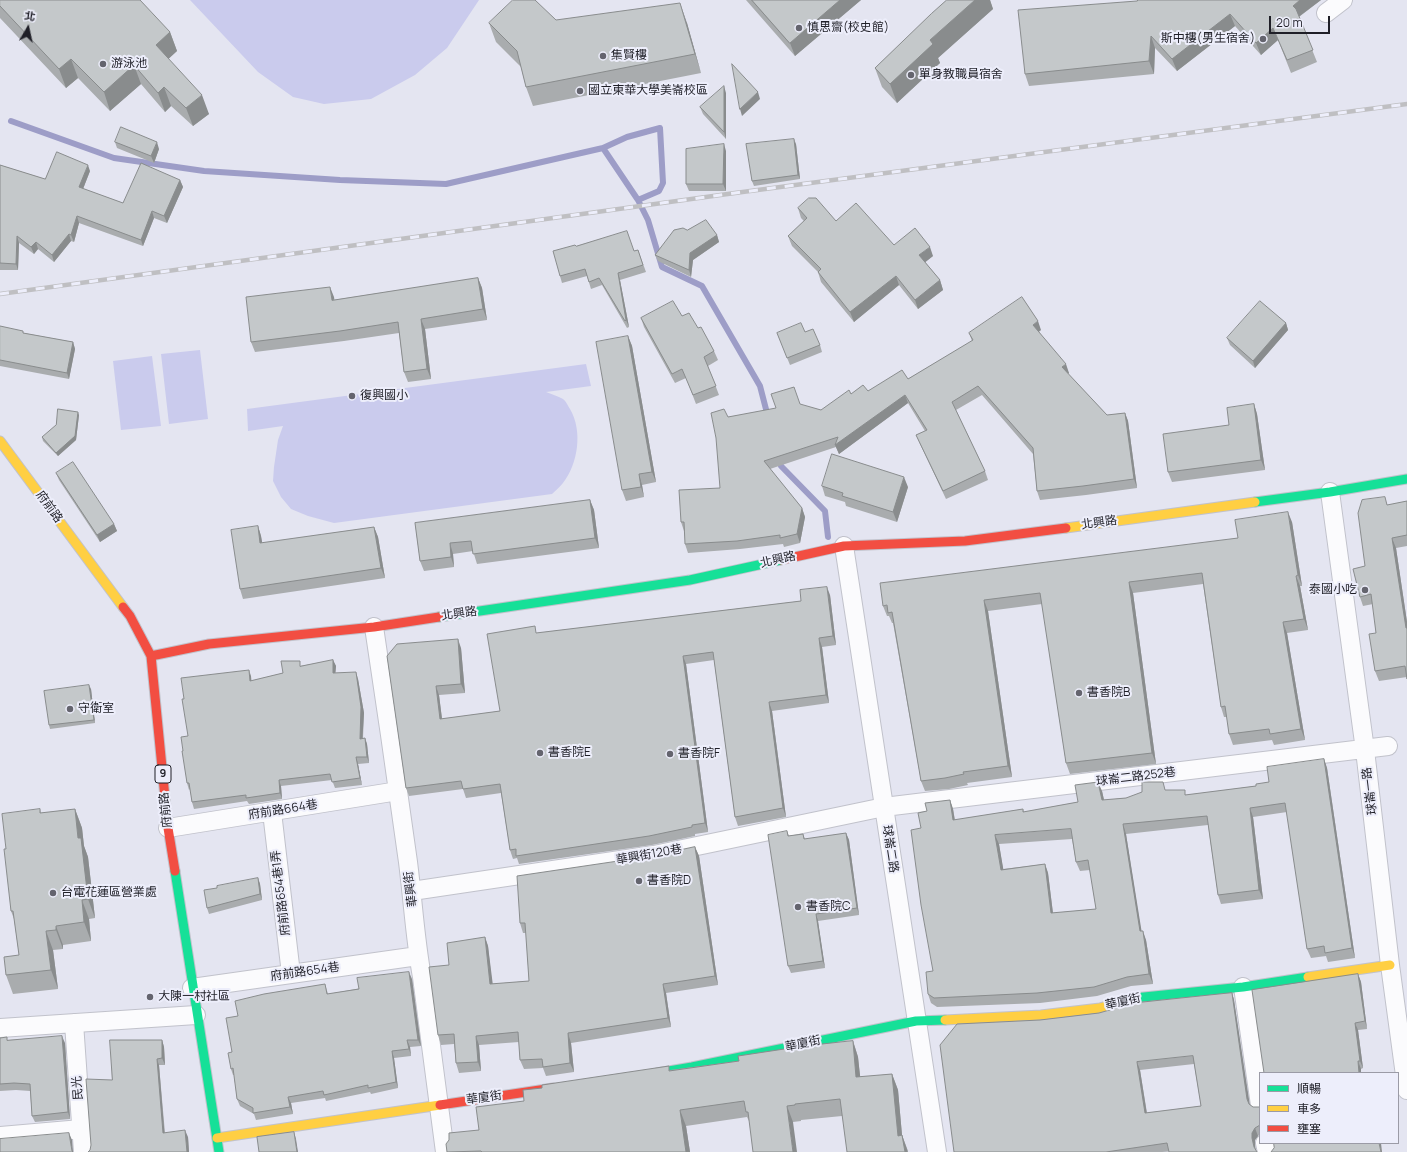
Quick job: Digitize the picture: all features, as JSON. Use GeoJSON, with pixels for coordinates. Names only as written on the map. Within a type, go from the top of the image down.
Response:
{"type":"FeatureCollection","features":[{"type":"Feature","properties":{"kind":"street"},"geometry":{"type":"LineString","coordinates":[[1326,14],[1343,0]]}},
{"type":"Feature","properties":{"kind":"street","name":"府前路"},"geometry":{"type":"LineString","coordinates":[[0,441],[130,616],[150,656],[168,828],[196,1015],[219,1152]]}},
{"type":"Feature","properties":{"kind":"street","name":"北興路"},"geometry":{"type":"LineString","coordinates":[[150,656],[209,644],[374,627],[690,580],[844,546],[966,541],[1330,492],[1407,479]]}},
{"type":"Feature","properties":{"kind":"street","name":"球崙一路"},"geometry":{"type":"LineString","coordinates":[[1330,492],[1365,750],[1390,965],[1407,1090]]}},
{"type":"Feature","properties":{"kind":"street","name":"球崙二路"},"geometry":{"type":"LineString","coordinates":[[844,546],[937,1152]]}},
{"type":"Feature","properties":{"kind":"street","name":"華興街"},"geometry":{"type":"LineString","coordinates":[[374,627],[412,891],[418,956],[445,1152]]}},
{"type":"Feature","properties":{"kind":"street","name":"球崙二路252巷"},"geometry":{"type":"LineString","coordinates":[[884,807],[1365,750],[1388,746]]}},
{"type":"Feature","properties":{"kind":"street","name":"府前路664巷"},"geometry":{"type":"LineString","coordinates":[[168,828],[398,791]]}},
{"type":"Feature","properties":{"kind":"street","name":"華興街120巷"},"geometry":{"type":"LineString","coordinates":[[412,891],[654,855],[884,807]]}},
{"type":"Feature","properties":{"kind":"street","name":"府前路654巷1弄"},"geometry":{"type":"LineString","coordinates":[[272,812],[291,974]]}},
{"type":"Feature","properties":{"kind":"street","name":"府前路654巷"},"geometry":{"type":"LineString","coordinates":[[192,988],[418,956]]}},
{"type":"Feature","properties":{"kind":"street","name":"華廈街"},"geometry":{"type":"LineString","coordinates":[[644,1074],[692,1067],[916,1021],[1041,1015],[1100,1008],[1134,998],[1243,987],[1390,965]]}},
{"type":"Feature","properties":{"kind":"street"},"geometry":{"type":"LineString","coordinates":[[1243,987],[1259,1098]]}},
{"type":"Feature","properties":{"kind":"street"},"geometry":{"type":"LineString","coordinates":[[0,1028],[196,1015]]}},
{"type":"Feature","properties":{"kind":"street","name":"民光"},"geometry":{"type":"LineString","coordinates":[[74,1023],[83,1152]]}},
{"type":"Feature","properties":{"kind":"street","name":"華廈街"},"geometry":{"type":"LineString","coordinates":[[217,1138],[566,1086]]}},
{"type":"Feature","properties":{"kind":"street"},"geometry":{"type":"LineString","coordinates":[[0,1136],[81,1129]]}},
{"type":"Feature","properties":{"kind":"shaded area"},"geometry":{"type":"Polygon","coordinates":[[[190,0],[479,0],[447,48],[415,75],[371,99],[324,104],[293,97],[258,72],[190,0]]]}},
{"type":"Feature","properties":{"kind":"shaded area"},"geometry":{"type":"Polygon","coordinates":[[[200,350],[208,419],[169,424],[161,354],[200,350]]]}},
{"type":"Feature","properties":{"kind":"shaded area"},"geometry":{"type":"Polygon","coordinates":[[[152,356],[161,426],[121,430],[113,361],[152,356]]]}},
{"type":"Feature","properties":{"kind":"shaded area"},"geometry":{"type":"Polygon","coordinates":[[[586,364],[591,386],[546,392],[561,398],[566,402],[574,418],[577,437],[577,447],[572,467],[563,483],[552,494],[334,523],[308,516],[291,509],[281,497],[273,481],[278,440],[283,426],[248,431],[247,409],[586,364]]]}},
{"type":"Feature","properties":{"kind":"building","name":"游泳池"},"geometry":{"type":"Polygon","coordinates":[[[0,0],[140,0],[170,32],[156,45],[202,95],[186,108],[164,87],[158,93],[134,65],[104,92],[71,59],[59,69],[0,6],[0,0]]]}},
{"type":"Feature","properties":{"kind":"building","name":"集賢樓"},"geometry":{"type":"Polygon","coordinates":[[[513,0],[535,0],[556,20],[680,3],[695,54],[526,87],[517,51],[489,23],[513,0]]]}},
{"type":"Feature","properties":{"kind":"building"},"geometry":{"type":"Polygon","coordinates":[[[752,0],[840,0],[790,43],[752,0]]]}},
{"type":"Feature","properties":{"kind":"building"},"geometry":{"type":"Polygon","coordinates":[[[947,0],[975,0],[930,40],[933,44],[890,84],[875,68],[947,0]]]}},
{"type":"Feature","properties":{"kind":"building"},"geometry":{"type":"Polygon","coordinates":[[[1138,0],[1300,0],[1293,6],[1296,9],[1313,50],[1287,60],[1273,28],[1256,43],[1230,14],[1172,59],[1151,36],[1149,61],[1025,74],[1018,10],[1138,0]]]}},
{"type":"Feature","properties":{"kind":"building"},"geometry":{"type":"Polygon","coordinates":[[[732,64],[758,92],[740,109],[732,64]]]}},
{"type":"Feature","properties":{"kind":"building"},"geometry":{"type":"Polygon","coordinates":[[[724,86],[724,132],[700,107],[724,86]]]}},
{"type":"Feature","properties":{"kind":"building"},"geometry":{"type":"Polygon","coordinates":[[[121,127],[157,142],[151,156],[115,142],[121,127]]]}},
{"type":"Feature","properties":{"kind":"building"},"geometry":{"type":"Polygon","coordinates":[[[794,139],[798,175],[752,181],[746,144],[794,139]]]}},
{"type":"Feature","properties":{"kind":"building"},"geometry":{"type":"Polygon","coordinates":[[[724,144],[723,184],[686,184],[686,149],[724,144]]]}},
{"type":"Feature","properties":{"kind":"building"},"geometry":{"type":"Polygon","coordinates":[[[57,152],[88,165],[79,187],[123,203],[141,163],[180,180],[164,216],[152,211],[141,240],[77,216],[71,235],[69,234],[52,255],[36,242],[31,247],[17,236],[16,264],[0,263],[0,165],[45,179],[57,152]]]}},
{"type":"Feature","properties":{"kind":"building"},"geometry":{"type":"Polygon","coordinates":[[[809,198],[816,198],[836,221],[856,203],[894,245],[915,228],[930,247],[919,255],[940,280],[915,300],[896,276],[850,312],[818,272],[821,269],[788,236],[807,218],[798,208],[809,198]]]}},
{"type":"Feature","properties":{"kind":"building"},"geometry":{"type":"Polygon","coordinates":[[[706,220],[717,235],[690,253],[689,270],[655,255],[674,230],[683,228],[687,230],[706,220]]]}},
{"type":"Feature","properties":{"kind":"building"},"geometry":{"type":"Polygon","coordinates":[[[627,231],[634,251],[638,250],[643,265],[618,273],[625,321],[599,278],[589,282],[585,269],[560,276],[553,251],[627,231]]]}},
{"type":"Feature","properties":{"kind":"building"},"geometry":{"type":"Polygon","coordinates":[[[478,278],[483,309],[421,319],[427,369],[404,372],[398,322],[251,342],[246,297],[330,287],[332,300],[478,278]]]}},
{"type":"Feature","properties":{"kind":"building"},"geometry":{"type":"Polygon","coordinates":[[[1022,297],[1038,321],[1033,325],[1066,364],[1062,367],[1107,415],[1125,413],[1134,479],[1037,491],[1033,448],[978,386],[952,402],[985,471],[943,491],[916,435],[927,430],[905,395],[835,445],[838,437],[764,461],[802,508],[797,534],[780,538],[780,535],[737,541],[685,544],[684,522],[681,522],[679,490],[720,488],[716,438],[711,413],[724,409],[728,417],[776,408],[771,394],[794,387],[800,404],[821,410],[849,390],[851,394],[863,385],[868,391],[902,370],[908,379],[973,340],[969,333],[1022,297]]]}},
{"type":"Feature","properties":{"kind":"building"},"geometry":{"type":"Polygon","coordinates":[[[673,301],[682,316],[689,313],[698,328],[701,327],[714,351],[704,357],[716,386],[693,395],[682,369],[672,374],[641,318],[673,301]]]}},
{"type":"Feature","properties":{"kind":"building"},"geometry":{"type":"Polygon","coordinates":[[[1260,301],[1286,323],[1253,361],[1227,338],[1260,301]]]}},
{"type":"Feature","properties":{"kind":"building"},"geometry":{"type":"Polygon","coordinates":[[[801,323],[805,332],[813,329],[820,345],[787,358],[777,333],[801,323]]]}},
{"type":"Feature","properties":{"kind":"building"},"geometry":{"type":"Polygon","coordinates":[[[0,326],[23,331],[23,333],[73,342],[67,373],[0,360],[0,326]]]}},
{"type":"Feature","properties":{"kind":"building"},"geometry":{"type":"Polygon","coordinates":[[[628,336],[652,472],[639,474],[641,487],[622,490],[596,342],[628,336]]]}},
{"type":"Feature","properties":{"kind":"building"},"geometry":{"type":"Polygon","coordinates":[[[1254,404],[1261,460],[1168,472],[1163,434],[1229,425],[1227,408],[1254,404]]]}},
{"type":"Feature","properties":{"kind":"building"},"geometry":{"type":"Polygon","coordinates":[[[58,409],[78,412],[75,436],[56,453],[42,437],[56,425],[58,409]]]}},
{"type":"Feature","properties":{"kind":"building"},"geometry":{"type":"Polygon","coordinates":[[[832,454],[904,477],[893,512],[842,496],[843,493],[822,486],[832,454]]]}},
{"type":"Feature","properties":{"kind":"building"},"geometry":{"type":"Polygon","coordinates":[[[73,462],[114,524],[97,535],[56,473],[73,462]]]}},
{"type":"Feature","properties":{"kind":"building"},"geometry":{"type":"Polygon","coordinates":[[[1385,497],[1387,505],[1407,501],[1407,535],[1392,538],[1407,628],[1407,679],[1405,666],[1375,671],[1369,634],[1376,633],[1371,594],[1360,597],[1353,569],[1365,566],[1358,513],[1362,500],[1385,497]]]}},
{"type":"Feature","properties":{"kind":"building"},"geometry":{"type":"Polygon","coordinates":[[[590,500],[595,538],[473,554],[471,541],[450,543],[451,557],[420,561],[415,523],[590,500]]]}},
{"type":"Feature","properties":{"kind":"building"},"geometry":{"type":"Polygon","coordinates":[[[1288,512],[1298,575],[1296,576],[1304,619],[1283,622],[1301,729],[1270,734],[1269,729],[1229,734],[1225,706],[1221,707],[1202,573],[1129,582],[1152,753],[1066,763],[1040,593],[984,600],[1008,766],[963,772],[964,774],[921,781],[892,612],[888,613],[887,605],[883,606],[880,583],[1238,538],[1235,520],[1288,512]]]}},
{"type":"Feature","properties":{"kind":"building"},"geometry":{"type":"Polygon","coordinates":[[[258,526],[260,543],[374,527],[381,568],[240,589],[231,530],[258,526]]]}},
{"type":"Feature","properties":{"kind":"building"},"geometry":{"type":"Polygon","coordinates":[[[827,587],[833,636],[819,638],[826,695],[769,702],[783,808],[735,817],[713,652],[683,656],[705,823],[649,836],[516,856],[516,849],[510,850],[500,784],[463,789],[461,781],[406,788],[387,656],[397,644],[458,639],[461,684],[436,686],[440,719],[500,711],[487,634],[535,626],[536,633],[801,601],[800,590],[827,587]]]}},
{"type":"Feature","properties":{"kind":"building"},"geometry":{"type":"Polygon","coordinates":[[[333,660],[333,673],[356,672],[361,707],[360,739],[365,738],[367,757],[356,757],[360,778],[332,782],[330,774],[279,780],[280,793],[246,798],[246,795],[192,802],[189,783],[187,783],[182,751],[181,737],[188,736],[182,699],[184,699],[181,678],[249,670],[250,681],[283,673],[281,661],[300,661],[300,666],[333,660]]]}},
{"type":"Feature","properties":{"kind":"building","name":"守衛室"},"geometry":{"type":"Polygon","coordinates":[[[89,685],[94,720],[49,725],[44,691],[89,685]]]}},
{"type":"Feature","properties":{"kind":"building"},"geometry":{"type":"Polygon","coordinates":[[[1324,759],[1352,948],[1325,953],[1324,946],[1307,949],[1285,803],[1250,808],[1259,890],[1218,895],[1207,816],[1123,824],[1140,931],[1143,931],[1149,974],[1127,977],[1094,987],[1037,993],[934,998],[928,994],[926,972],[933,971],[921,905],[911,830],[921,828],[918,813],[927,811],[925,803],[950,800],[953,820],[1023,809],[1023,812],[1078,802],[1075,785],[1098,782],[1102,800],[1126,798],[1142,792],[1142,782],[1163,782],[1165,790],[1185,790],[1185,795],[1256,786],[1256,784],[1269,782],[1267,767],[1324,759]],[[1071,829],[995,835],[1001,870],[1045,864],[1051,913],[1096,909],[1088,860],[1076,862],[1071,829]]]}},
{"type":"Feature","properties":{"kind":"building","name":"台電花蓮區營業處"},"geometry":{"type":"Polygon","coordinates":[[[40,809],[40,813],[75,809],[78,838],[81,838],[88,899],[82,900],[84,922],[56,926],[56,930],[46,931],[51,970],[6,975],[4,957],[19,955],[13,911],[11,911],[4,849],[6,849],[2,814],[40,809]]]}},
{"type":"Feature","properties":{"kind":"building"},"geometry":{"type":"Polygon","coordinates":[[[787,831],[788,836],[803,834],[804,839],[846,833],[857,908],[816,914],[823,961],[788,966],[768,835],[787,831]]]}},
{"type":"Feature","properties":{"kind":"building"},"geometry":{"type":"Polygon","coordinates":[[[695,847],[715,976],[663,984],[668,1018],[568,1033],[570,1063],[543,1067],[542,1059],[520,1060],[518,1032],[476,1036],[478,1062],[456,1063],[454,1034],[438,1035],[429,967],[449,965],[447,943],[485,937],[490,984],[529,981],[525,923],[520,923],[517,876],[652,856],[695,847]]]}},
{"type":"Feature","properties":{"kind":"building"},"geometry":{"type":"Polygon","coordinates":[[[258,878],[260,894],[207,908],[204,890],[258,878]]]}},
{"type":"Feature","properties":{"kind":"building"},"geometry":{"type":"Polygon","coordinates":[[[409,972],[418,1040],[407,1040],[409,1049],[392,1051],[396,1082],[368,1088],[368,1085],[324,1095],[323,1091],[288,1097],[290,1107],[253,1113],[253,1108],[237,1099],[233,1068],[231,1069],[228,1053],[232,1052],[226,1018],[238,1016],[235,1001],[264,994],[325,984],[327,994],[359,989],[357,978],[409,972]]]}},
{"type":"Feature","properties":{"kind":"building"},"geometry":{"type":"Polygon","coordinates":[[[1358,974],[1365,1021],[1355,1023],[1360,1061],[1358,1061],[1359,1072],[1264,1072],[1252,990],[1358,974]]]}},
{"type":"Feature","properties":{"kind":"building"},"geometry":{"type":"Polygon","coordinates":[[[1232,993],[1247,1099],[1249,1104],[1253,1107],[1259,1107],[1259,1126],[1255,1128],[1252,1133],[1254,1147],[1257,1152],[1169,1152],[1167,1143],[1106,1152],[954,1152],[940,1045],[957,1024],[1040,1020],[1099,1013],[1134,1003],[1232,993]],[[1193,1056],[1137,1062],[1145,1113],[1201,1106],[1193,1056]]]}},
{"type":"Feature","properties":{"kind":"building"},"geometry":{"type":"Polygon","coordinates":[[[62,1036],[68,1112],[32,1116],[30,1084],[0,1084],[0,1038],[7,1037],[7,1040],[62,1036]]]}},
{"type":"Feature","properties":{"kind":"building"},"geometry":{"type":"Polygon","coordinates":[[[110,1040],[162,1040],[162,1058],[157,1059],[163,1133],[185,1130],[187,1152],[88,1152],[91,1145],[86,1079],[112,1080],[110,1040]]]}},
{"type":"Feature","properties":{"kind":"building"},"geometry":{"type":"Polygon","coordinates":[[[853,1041],[856,1077],[892,1074],[898,1136],[902,1135],[905,1152],[847,1152],[840,1099],[787,1106],[793,1152],[753,1152],[748,1112],[746,1112],[744,1101],[680,1110],[686,1152],[447,1152],[446,1144],[449,1140],[449,1133],[479,1130],[476,1107],[524,1101],[523,1090],[542,1088],[542,1085],[669,1066],[669,1071],[739,1061],[738,1056],[804,1046],[853,1041]]]}},
{"type":"Feature","properties":{"kind":"building"},"geometry":{"type":"Polygon","coordinates":[[[294,1132],[297,1152],[259,1152],[257,1137],[294,1132]]]}},
{"type":"Feature","properties":{"kind":"building"},"geometry":{"type":"Polygon","coordinates":[[[69,1133],[73,1152],[0,1152],[0,1139],[69,1133]]]}},
{"type":"Feature","properties":{"kind":"building"},"geometry":{"type":"Polygon","coordinates":[[[1274,1144],[1379,1144],[1381,1152],[1271,1152],[1274,1148],[1274,1144]]]}},
{"type":"Feature","properties":{"kind":"waterway"},"geometry":{"type":"LineString","coordinates":[[11,121],[114,158],[204,171],[340,180],[446,184],[603,148],[638,200],[648,220],[662,267],[702,286],[760,386],[768,417]]}},
{"type":"Feature","properties":{"kind":"waterway"},"geometry":{"type":"LineString","coordinates":[[603,148],[627,137],[660,128],[663,183],[659,191],[638,200]]}},
{"type":"Feature","properties":{"kind":"waterway"},"geometry":{"type":"LineString","coordinates":[[779,459],[781,466],[825,511],[828,537]]}},
{"type":"Feature","properties":{"kind":"railway"},"geometry":{"type":"LineString","coordinates":[[0,294],[735,193],[1407,104]]}},
{"type":"Feature","properties":{"kind":"traffic: fast"},"geometry":{"type":"LineString","coordinates":[[1255,502],[1330,492],[1407,479]]}},
{"type":"Feature","properties":{"kind":"traffic: fast"},"geometry":{"type":"LineString","coordinates":[[439,617],[690,580],[781,560]]}},
{"type":"Feature","properties":{"kind":"traffic: fast"},"geometry":{"type":"LineString","coordinates":[[175,871],[219,1152]]}},
{"type":"Feature","properties":{"kind":"traffic: fast"},"geometry":{"type":"LineString","coordinates":[[1127,1000],[1134,998],[1243,987],[1308,977]]}},
{"type":"Feature","properties":{"kind":"traffic: fast"},"geometry":{"type":"LineString","coordinates":[[657,1073],[916,1021],[945,1020]]}},
{"type":"Feature","properties":{"kind":"traffic: slow"},"geometry":{"type":"LineString","coordinates":[[0,441],[123,607]]}},
{"type":"Feature","properties":{"kind":"traffic: slow"},"geometry":{"type":"LineString","coordinates":[[1066,528],[1255,502]]}},
{"type":"Feature","properties":{"kind":"traffic: slow"},"geometry":{"type":"LineString","coordinates":[[1308,977],[1390,965]]}},
{"type":"Feature","properties":{"kind":"traffic: slow"},"geometry":{"type":"LineString","coordinates":[[945,1020],[1041,1015],[1100,1008],[1127,1000]]}},
{"type":"Feature","properties":{"kind":"traffic: slow"},"geometry":{"type":"LineString","coordinates":[[217,1138],[440,1105]]}},
{"type":"Feature","properties":{"kind":"traffic: jam"},"geometry":{"type":"LineString","coordinates":[[781,560],[844,546],[965,541],[1066,528]]}},
{"type":"Feature","properties":{"kind":"traffic: jam"},"geometry":{"type":"LineString","coordinates":[[123,607],[130,616],[151,656],[168,828],[175,871]]}},
{"type":"Feature","properties":{"kind":"traffic: jam"},"geometry":{"type":"LineString","coordinates":[[151,656],[209,644],[374,627],[439,617]]}},
{"type":"Feature","properties":{"kind":"traffic: jam"},"geometry":{"type":"LineString","coordinates":[[440,1105],[553,1088]]}},
{"type":"Feature","properties":{"kind":"place","name":"慎思齋(校史館)"},"geometry":{"type":"Point","coordinates":[799,28]}},
{"type":"Feature","properties":{"kind":"place","name":"斯中樓(男生宿舍)"},"geometry":{"type":"Point","coordinates":[1263,39]}},
{"type":"Feature","properties":{"kind":"place","name":"集賢樓"},"geometry":{"type":"Point","coordinates":[603,56]}},
{"type":"Feature","properties":{"kind":"place","name":"游泳池"},"geometry":{"type":"Point","coordinates":[103,64]}},
{"type":"Feature","properties":{"kind":"place","name":"單身教職員宿舍"},"geometry":{"type":"Point","coordinates":[911,75]}},
{"type":"Feature","properties":{"kind":"place","name":"國立東華大學美崙校區"},"geometry":{"type":"Point","coordinates":[580,91]}},
{"type":"Feature","properties":{"kind":"place","name":"復興國小"},"geometry":{"type":"Point","coordinates":[352,396]}},
{"type":"Feature","properties":{"kind":"place","name":"泰國小吃"},"geometry":{"type":"Point","coordinates":[1365,590]}},
{"type":"Feature","properties":{"kind":"place","name":"書香院B"},"geometry":{"type":"Point","coordinates":[1079,693]}},
{"type":"Feature","properties":{"kind":"place","name":"守衛室"},"geometry":{"type":"Point","coordinates":[70,709]}},
{"type":"Feature","properties":{"kind":"place","name":"書香院E"},"geometry":{"type":"Point","coordinates":[540,753]}},
{"type":"Feature","properties":{"kind":"place","name":"書香院F"},"geometry":{"type":"Point","coordinates":[670,754]}},
{"type":"Feature","properties":{"kind":"place","name":"書香院D"},"geometry":{"type":"Point","coordinates":[639,881]}},
{"type":"Feature","properties":{"kind":"place","name":"台電花蓮區營業處"},"geometry":{"type":"Point","coordinates":[53,893]}},
{"type":"Feature","properties":{"kind":"place","name":"書香院C"},"geometry":{"type":"Point","coordinates":[798,907]}},
{"type":"Feature","properties":{"kind":"place","name":"大陳一村社區"},"geometry":{"type":"Point","coordinates":[150,997]}}]}
